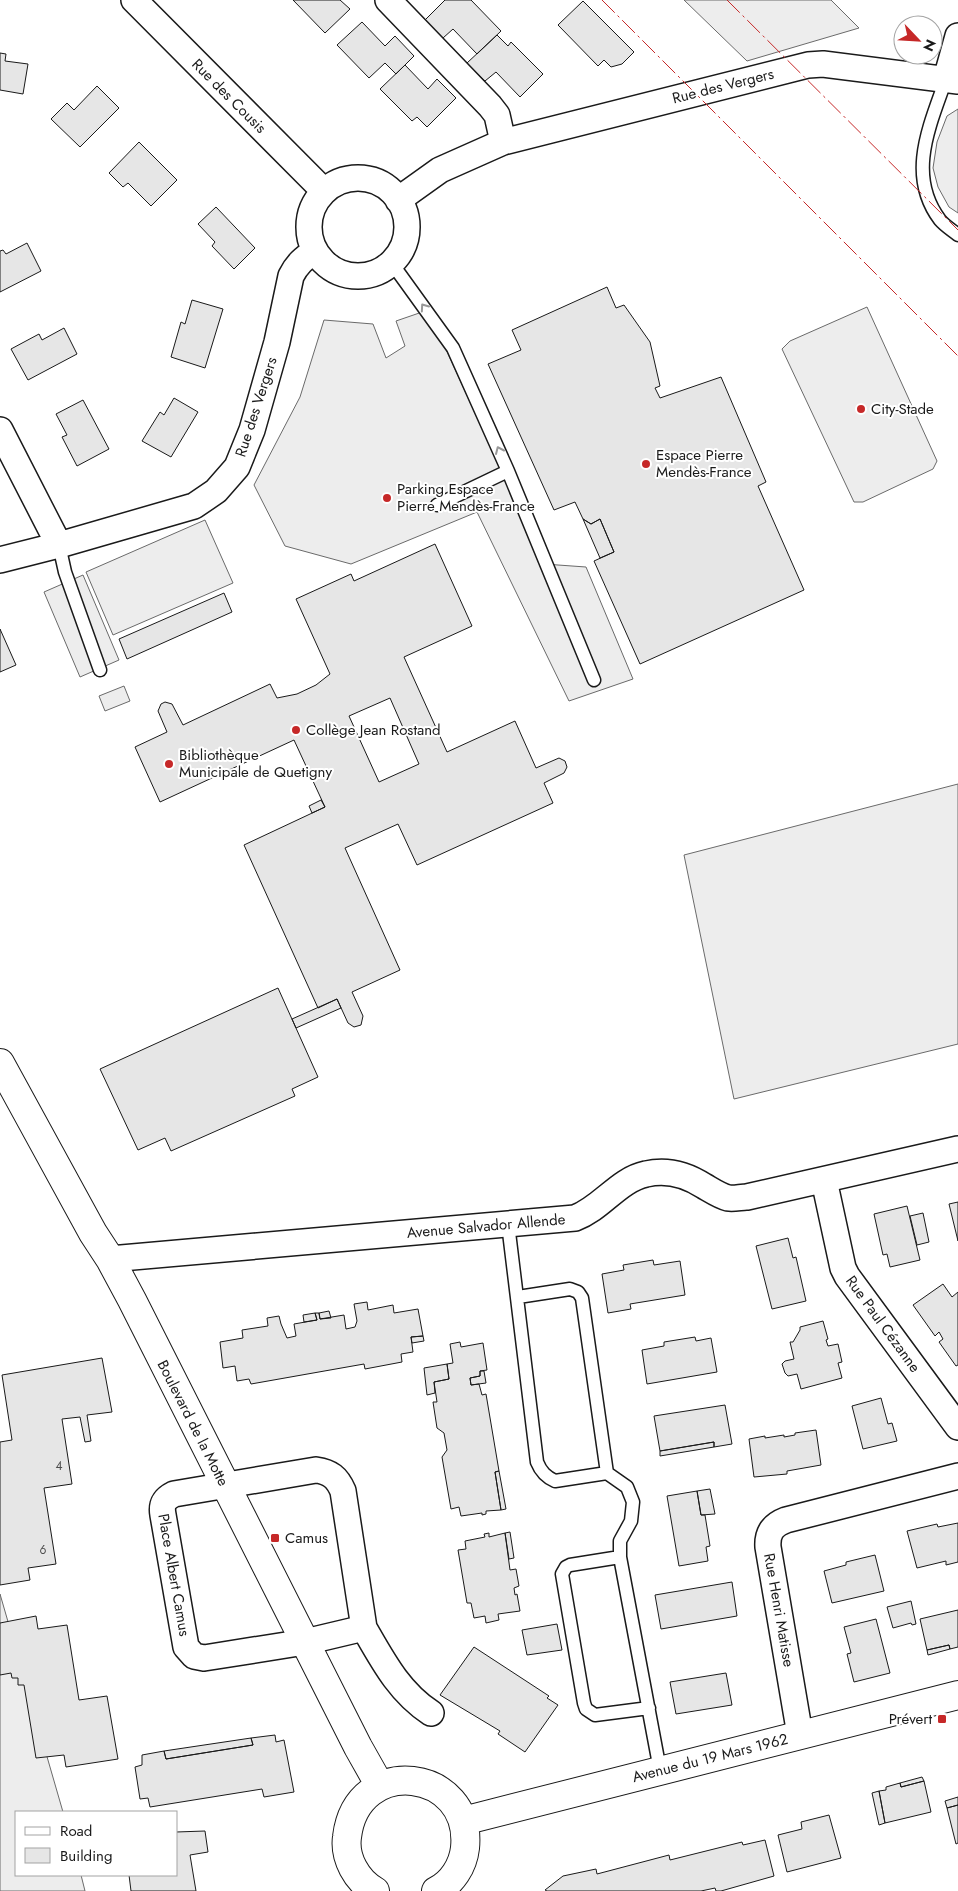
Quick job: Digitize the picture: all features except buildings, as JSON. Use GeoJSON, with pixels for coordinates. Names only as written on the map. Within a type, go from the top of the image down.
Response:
{"type":"FeatureCollection","features":[{"type":"Feature","properties":{"kind":"street","name":"Rue des Cousis"},"geometry":{"type":"LineString","coordinates":[[134,0],[324,191]]}},
{"type":"Feature","properties":{"kind":"street"},"geometry":{"type":"LineString","coordinates":[[388,0],[490,106],[497,115],[503,142]]}},
{"type":"Feature","properties":{"kind":"street"},"geometry":{"type":"LineString","coordinates":[[952,80],[958,36]]}},
{"type":"Feature","properties":{"kind":"street","name":"Rue des Vergers"},"geometry":{"type":"LineString","coordinates":[[398,200],[440,170],[503,142],[808,65],[823,64],[952,80]]}},
{"type":"Feature","properties":{"kind":"street"},"geometry":{"type":"LineString","coordinates":[[352,178],[367,178],[382,184],[394,193],[398,200],[403,206],[407,222],[405,240],[398,255],[386,267],[371,274],[354,276],[337,272],[323,262],[315,251],[309,233],[309,218],[315,203],[324,191],[337,182],[352,178]]}},
{"type":"Feature","properties":{"kind":"street","name":"Rue des Vergers"},"geometry":{"type":"LineString","coordinates":[[0,560],[194,506],[216,490],[237,467],[252,430],[276,342],[291,276],[302,259],[315,251]]}},
{"type":"Feature","properties":{"kind":"street"},"geometry":{"type":"LineString","coordinates":[[0,430],[59,545]]}},
{"type":"Feature","properties":{"kind":"street","name":"Boulevard de la Motte"},"geometry":{"type":"LineString","coordinates":[[0,1062],[93,1233],[110,1259],[132,1300],[358,1747],[380,1786]]}},
{"type":"Feature","properties":{"kind":"street","name":"Avenue Salvador Allende"},"geometry":{"type":"LineString","coordinates":[[110,1259],[569,1218],[581,1216],[617,1188],[646,1174],[669,1172],[680,1174],[696,1180],[728,1198],[747,1197],[958,1149]]}},
{"type":"Feature","properties":{"kind":"street","name":"Rue Paul Cézanne"},"geometry":{"type":"LineString","coordinates":[[824,1180],[843,1268],[847,1276],[958,1427]]}},
{"type":"Feature","properties":{"kind":"street","name":"Place Albert Camus"},"geometry":{"type":"LineString","coordinates":[[364,1628],[305,1642],[204,1658],[194,1656],[186,1647],[161,1508],[164,1501],[174,1494],[316,1470],[325,1471],[332,1475],[339,1481],[343,1491],[364,1628],[399,1685],[408,1696],[431,1713]]}},
{"type":"Feature","properties":{"kind":"street","name":"Rue Henri Matisse"},"geometry":{"type":"LineString","coordinates":[[800,1735],[768,1547],[771,1529],[786,1520],[958,1476]]}},
{"type":"Feature","properties":{"kind":"street","name":"Avenue du 19 Mars 1962"},"geometry":{"type":"LineString","coordinates":[[463,1821],[958,1695]]}},
{"type":"Feature","properties":{"kind":"street"},"geometry":{"type":"LineString","coordinates":[[374,1891],[357,1875],[349,1859],[346,1842],[348,1824],[356,1807],[367,1794],[380,1786],[402,1780],[420,1782],[437,1788],[452,1800],[463,1821],[466,1836],[464,1855],[456,1874],[442,1888],[436,1891]]}},
{"type":"Feature","properties":{"kind":"lane"},"geometry":{"type":"LineString","coordinates":[[952,80],[930,124],[922,160],[922,174],[925,191],[941,220],[958,235]]}},
{"type":"Feature","properties":{"kind":"lane"},"geometry":{"type":"LineString","coordinates":[[391,262],[402,274],[453,348],[508,471],[594,680]]}},
{"type":"Feature","properties":{"kind":"lane"},"geometry":{"type":"LineString","coordinates":[[437,505],[508,471]]}},
{"type":"Feature","properties":{"kind":"lane"},"geometry":{"type":"LineString","coordinates":[[59,545],[65,572],[100,670]]}},
{"type":"Feature","properties":{"kind":"lane"},"geometry":{"type":"LineString","coordinates":[[508,1224],[537,1462],[541,1471],[548,1478],[555,1481],[607,1473],[627,1487],[633,1502],[631,1521],[620,1541],[620,1557],[660,1770]]}},
{"type":"Feature","properties":{"kind":"lane"},"geometry":{"type":"LineString","coordinates":[[518,1297],[570,1290],[581,1295],[607,1473]]}},
{"type":"Feature","properties":{"kind":"lane"},"geometry":{"type":"LineString","coordinates":[[620,1557],[570,1565],[566,1567],[562,1574],[584,1704],[586,1709],[595,1715],[649,1708]]}},
{"type":"Feature","properties":{"kind":"shaded area"},"geometry":{"type":"Polygon","coordinates":[[[684,0],[831,0],[859,28],[747,61],[684,0]]]}},
{"type":"Feature","properties":{"kind":"shaded area"},"geometry":{"type":"Polygon","coordinates":[[[958,109],[958,213],[949,207],[938,187],[933,168],[937,142],[947,116],[958,109]]]}},
{"type":"Feature","properties":{"kind":"shaded area","name":"City-Stade"},"geometry":{"type":"Polygon","coordinates":[[[867,307],[937,461],[933,469],[863,502],[854,502],[782,349],[790,341],[867,307]]]}},
{"type":"Feature","properties":{"kind":"shaded area","name":"Parking Espace Pierre Mendès-France"},"geometry":{"type":"Polygon","coordinates":[[[428,310],[544,564],[586,567],[633,679],[569,701],[477,512],[351,564],[285,546],[254,485],[300,397],[324,320],[373,324],[386,358],[405,346],[396,321],[428,310]]]}},
{"type":"Feature","properties":{"kind":"shaded area"},"geometry":{"type":"Polygon","coordinates":[[[205,520],[233,583],[113,635],[86,572],[205,520]]]}},
{"type":"Feature","properties":{"kind":"shaded area"},"geometry":{"type":"Polygon","coordinates":[[[83,575],[119,660],[80,677],[44,592],[83,575]]]}},
{"type":"Feature","properties":{"kind":"shaded area"},"geometry":{"type":"Polygon","coordinates":[[[124,686],[130,701],[105,711],[99,696],[124,686]]]}},
{"type":"Feature","properties":{"kind":"shaded area"},"geometry":{"type":"Polygon","coordinates":[[[958,784],[958,1044],[734,1099],[684,855],[958,784]]]}},
{"type":"Feature","properties":{"kind":"shaded area"},"geometry":{"type":"Polygon","coordinates":[[[0,1594],[63,1811],[15,1811],[15,1876],[81,1876],[85,1891],[0,1891],[0,1594]]]}},
{"type":"Feature","properties":{"kind":"power"},"geometry":{"type":"LineString","coordinates":[[602,0],[958,356]]}},
{"type":"Feature","properties":{"kind":"power"},"geometry":{"type":"LineString","coordinates":[[727,0],[958,230]]}},
{"type":"Feature","properties":{"kind":"place","name":"City-Stade"},"geometry":{"type":"Point","coordinates":[861,409]}},
{"type":"Feature","properties":{"kind":"place","name":"Espace Pierre Mendès-France"},"geometry":{"type":"Point","coordinates":[646,464]}},
{"type":"Feature","properties":{"kind":"place","name":"Parking Espace Pierre Mendès-France"},"geometry":{"type":"Point","coordinates":[387,498]}},
{"type":"Feature","properties":{"kind":"place","name":"Collège Jean Rostand"},"geometry":{"type":"Point","coordinates":[296,730]}},
{"type":"Feature","properties":{"kind":"place","name":"Bibliothèque Municipale de Quetigny"},"geometry":{"type":"Point","coordinates":[169,764]}},
{"type":"Feature","properties":{"kind":"place","name":"Camus"},"geometry":{"type":"Point","coordinates":[275,1538]}},
{"type":"Feature","properties":{"kind":"place","name":"Prévert"},"geometry":{"type":"Point","coordinates":[942,1719]}}]}
